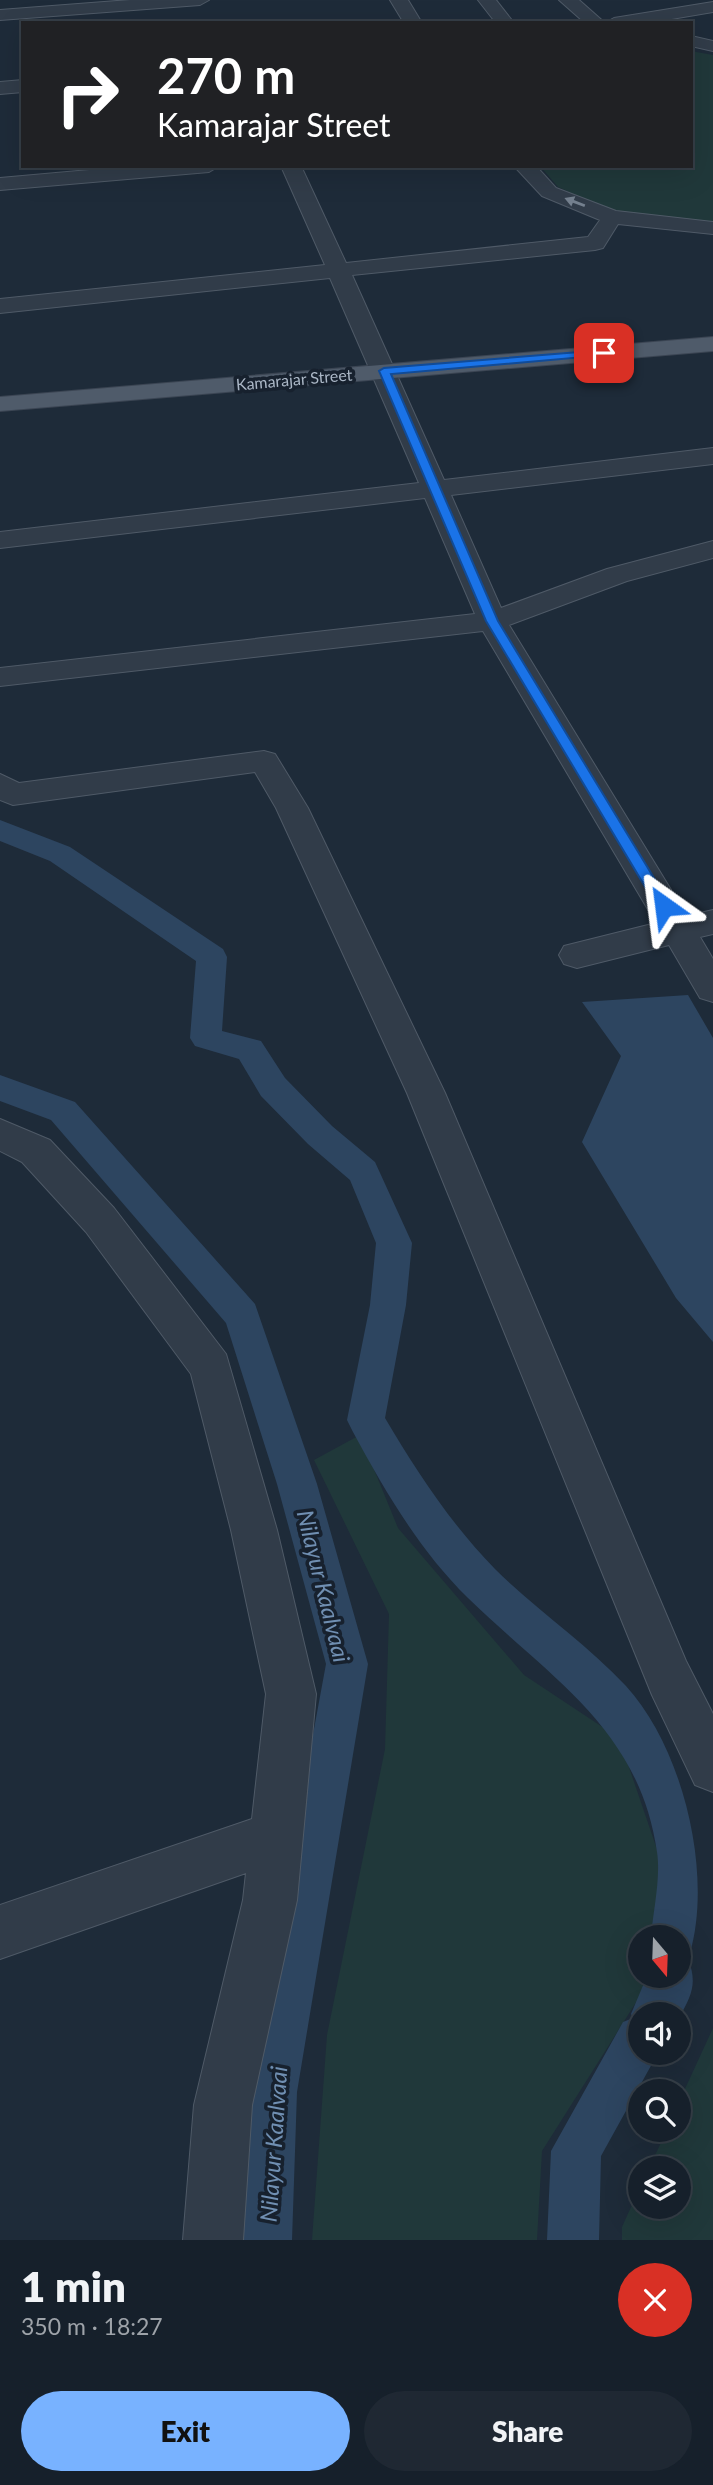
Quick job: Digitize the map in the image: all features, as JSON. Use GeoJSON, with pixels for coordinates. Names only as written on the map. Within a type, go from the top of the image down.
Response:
{"type":"FeatureCollection","features":[{"type":"Feature","properties":{"kind":"main road","name":"Kamarajar Street"},"geometry":{"type":"LineString","coordinates":[[0,404],[713,344]]}},
{"type":"Feature","properties":{"kind":"street"},"geometry":{"type":"LineString","coordinates":[[0,15],[197,0]]}},
{"type":"Feature","properties":{"kind":"street"},"geometry":{"type":"LineString","coordinates":[[399,0],[412,21]]}},
{"type":"Feature","properties":{"kind":"street"},"geometry":{"type":"LineString","coordinates":[[487,0],[503,21]]}},
{"type":"Feature","properties":{"kind":"street"},"geometry":{"type":"LineString","coordinates":[[568,0],[594,21]]}},
{"type":"Feature","properties":{"kind":"street"},"geometry":{"type":"LineString","coordinates":[[626,21],[713,7]]}},
{"type":"Feature","properties":{"kind":"street"},"geometry":{"type":"LineString","coordinates":[[693,41],[713,46]]}},
{"type":"Feature","properties":{"kind":"street"},"geometry":{"type":"LineString","coordinates":[[0,88],[21,86]]}},
{"type":"Feature","properties":{"kind":"street"},"geometry":{"type":"LineString","coordinates":[[0,184],[186,168]]}},
{"type":"Feature","properties":{"kind":"street"},"geometry":{"type":"LineString","coordinates":[[292,168],[384,371],[492,621],[713,989]]}},
{"type":"Feature","properties":{"kind":"street"},"geometry":{"type":"LineString","coordinates":[[526,168],[549,192],[612,216],[705,228]]}},
{"type":"Feature","properties":{"kind":"street"},"geometry":{"type":"LineString","coordinates":[[595,243],[612,216]]}},
{"type":"Feature","properties":{"kind":"street"},"geometry":{"type":"LineString","coordinates":[[0,306],[595,243],[705,228]]}},
{"type":"Feature","properties":{"kind":"street"},"geometry":{"type":"LineString","coordinates":[[0,540],[713,456]]}},
{"type":"Feature","properties":{"kind":"street"},"geometry":{"type":"LineString","coordinates":[[0,677],[492,621],[617,575],[713,550]]}},
{"type":"Feature","properties":{"kind":"street"},"geometry":{"type":"LineString","coordinates":[[4,797],[264,761],[292,808],[426,1093],[669,1678],[713,1767]]}},
{"type":"Feature","properties":{"kind":"street"},"geometry":{"type":"LineString","coordinates":[[577,955],[713,922]]}},
{"type":"Feature","properties":{"kind":"street"},"geometry":{"type":"LineString","coordinates":[[0,1134],[36,1151],[100,1220],[211,1367],[254,1530],[291,1694],[270,1900],[223,2105],[213,2240]]}},
{"type":"Feature","properties":{"kind":"street"},"geometry":{"type":"LineString","coordinates":[[0,1932],[276,1838]]}},
{"type":"Feature","properties":{"kind":"green space"},"geometry":{"type":"Polygon","coordinates":[[[693,51],[713,55],[713,223],[611,211],[558,187],[542,168],[693,168],[693,51]]]}},
{"type":"Feature","properties":{"kind":"green space"},"geometry":{"type":"Polygon","coordinates":[[[360,1435],[398,1528],[524,1675],[619,1738],[662,1864],[654,1925],[628,1925],[628,1988],[645,1988],[636,2002],[628,2002],[628,2015],[542,2151],[537,2240],[312,2240],[327,2035],[385,1749],[389,1614],[314,1460],[360,1435]]]}},
{"type":"Feature","properties":{"kind":"green space"},"geometry":{"type":"Polygon","coordinates":[[[713,2028],[713,2240],[622,2240],[622,2227],[628,2214],[628,2219],[691,2219],[691,2156],[655,2156],[661,2142],[691,2142],[690,2079],[713,2028]]]}},
{"type":"Feature","properties":{"kind":"water"},"geometry":{"type":"Polygon","coordinates":[[[688,995],[713,1038],[713,1342],[676,1298],[582,1142],[621,1056],[582,1002],[688,995]]]}},
{"type":"Feature","properties":{"kind":"waterway"},"geometry":{"type":"LineString","coordinates":[[0,830],[60,854],[212,957],[206,1038],[250,1050],[273,1087],[320,1135],[363,1172],[394,1243],[388,1305],[366,1420],[411,1499],[480,1582],[612,1702],[659,1773],[680,1854],[675,1925]]}},
{"type":"Feature","properties":{"kind":"waterway","name":"Nilayur Kaalvaai"},"geometry":{"type":"LineString","coordinates":[[0,1088],[63,1111],[242,1315],[297,1484],[347,1664],[272,2092],[266,2240]]}},
{"type":"Feature","properties":{"kind":"waterway"},"geometry":{"type":"LineString","coordinates":[[662,2002],[670,1988]]}},
{"type":"Feature","properties":{"kind":"waterway"},"geometry":{"type":"LineString","coordinates":[[573,2240],[576,2151],[628,2060]]}},
{"type":"Feature","properties":{"kind":"route"},"geometry":{"type":"LineString","coordinates":[[604,353],[384,371],[492,621],[664,906]]}}]}
